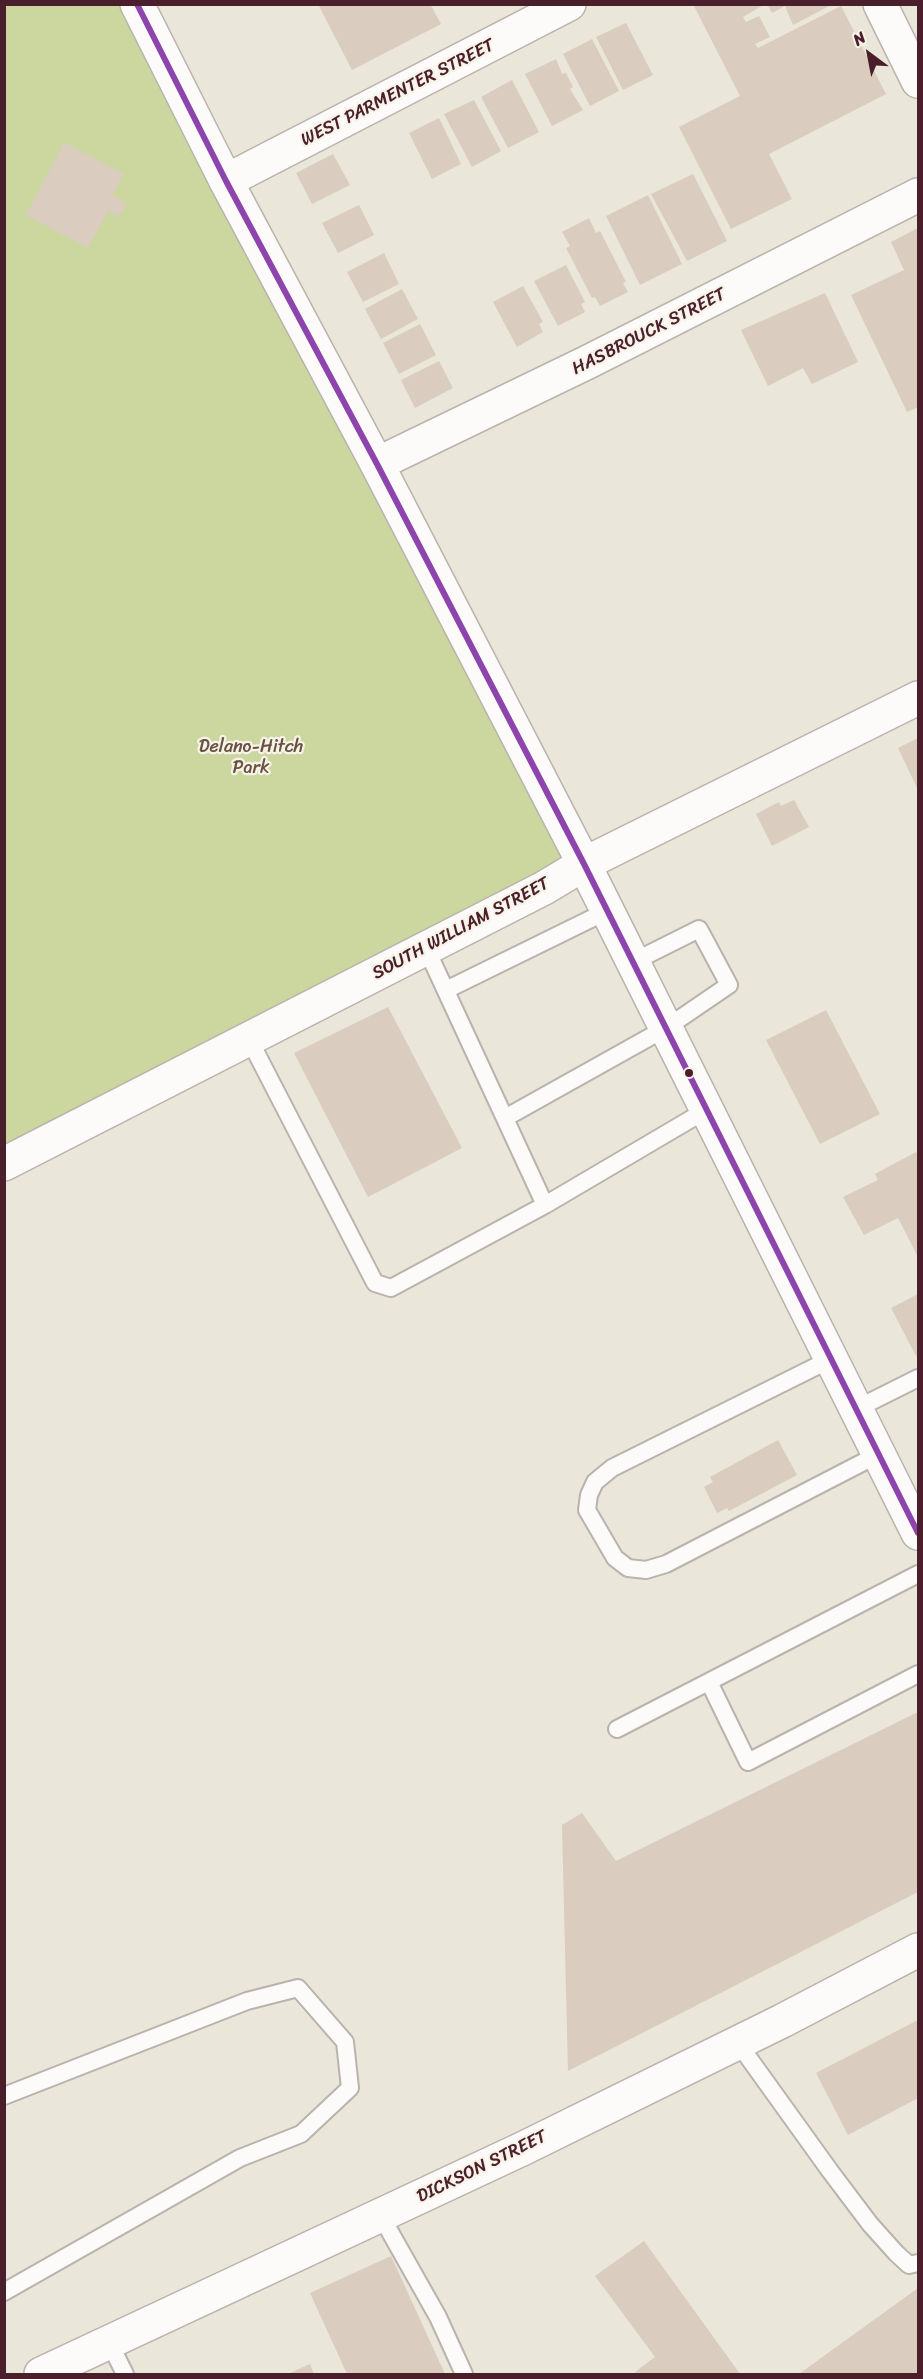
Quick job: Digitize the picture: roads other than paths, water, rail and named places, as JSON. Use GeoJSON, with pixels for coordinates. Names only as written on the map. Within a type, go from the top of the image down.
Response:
{"type":"FeatureCollection","features":[{"type":"Feature","properties":{"kind":"main road"},"geometry":{"type":"LineString","coordinates":[[138,4],[226,181],[377,464],[584,864],[918,1533]]}},
{"type":"Feature","properties":{"kind":"main road","name":"WEST PARMENTER STREET"},"geometry":{"type":"LineString","coordinates":[[226,181],[569,4]]}},
{"type":"Feature","properties":{"kind":"main road"},"geometry":{"type":"LineString","coordinates":[[880,4],[918,81]]}},
{"type":"Feature","properties":{"kind":"main road","name":"HASBROUCK STREET"},"geometry":{"type":"LineString","coordinates":[[377,464],[599,357],[918,195]]}},
{"type":"Feature","properties":{"kind":"main road","name":"SOUTH WILLIAM STREET"},"geometry":{"type":"LineString","coordinates":[[4,1164],[544,888],[584,864],[918,698]]}},
{"type":"Feature","properties":{"kind":"main road","name":"DICKSON STREET"},"geometry":{"type":"LineString","coordinates":[[41,2374],[110,2344],[381,2216],[738,2043],[918,1950]]}},
{"type":"Feature","properties":{"kind":"lane"},"geometry":{"type":"LineString","coordinates":[[446,990],[607,911]]}},
{"type":"Feature","properties":{"kind":"lane"},"geometry":{"type":"LineString","coordinates":[[505,1118],[666,1028],[729,985],[699,928],[633,962]]}},
{"type":"Feature","properties":{"kind":"lane"},"geometry":{"type":"LineString","coordinates":[[426,948],[545,1205]]}},
{"type":"Feature","properties":{"kind":"lane"},"geometry":{"type":"LineString","coordinates":[[249,1039],[375,1283],[391,1288],[545,1205],[708,1109]]}},
{"type":"Feature","properties":{"kind":"lane"},"geometry":{"type":"LineString","coordinates":[[831,1359],[612,1468],[595,1482],[589,1494],[587,1510],[615,1558],[628,1568],[646,1570],[666,1564],[879,1454]]}},
{"type":"Feature","properties":{"kind":"lane"},"geometry":{"type":"LineString","coordinates":[[856,1408],[918,1378]]}},
{"type":"Feature","properties":{"kind":"lane"},"geometry":{"type":"LineString","coordinates":[[617,1729],[918,1574]]}},
{"type":"Feature","properties":{"kind":"lane"},"geometry":{"type":"LineString","coordinates":[[709,1682],[748,1762],[918,1674]]}},
{"type":"Feature","properties":{"kind":"lane"},"geometry":{"type":"LineString","coordinates":[[4,2096],[247,2001],[298,1988],[345,2042],[350,2088],[301,2134],[240,2158],[4,2292]]}},
{"type":"Feature","properties":{"kind":"lane"},"geometry":{"type":"LineString","coordinates":[[738,2043],[870,2224],[909,2265],[918,2263]]}},
{"type":"Feature","properties":{"kind":"lane"},"geometry":{"type":"LineString","coordinates":[[381,2216],[438,2317],[464,2374]]}},
{"type":"Feature","properties":{"kind":"lane"},"geometry":{"type":"LineString","coordinates":[[110,2344],[125,2374]]}},
{"type":"Feature","properties":{"kind":"park label","name":"Delano-Hitch Park"},"geometry":{"type":"Point","coordinates":[251,757]}}]}
